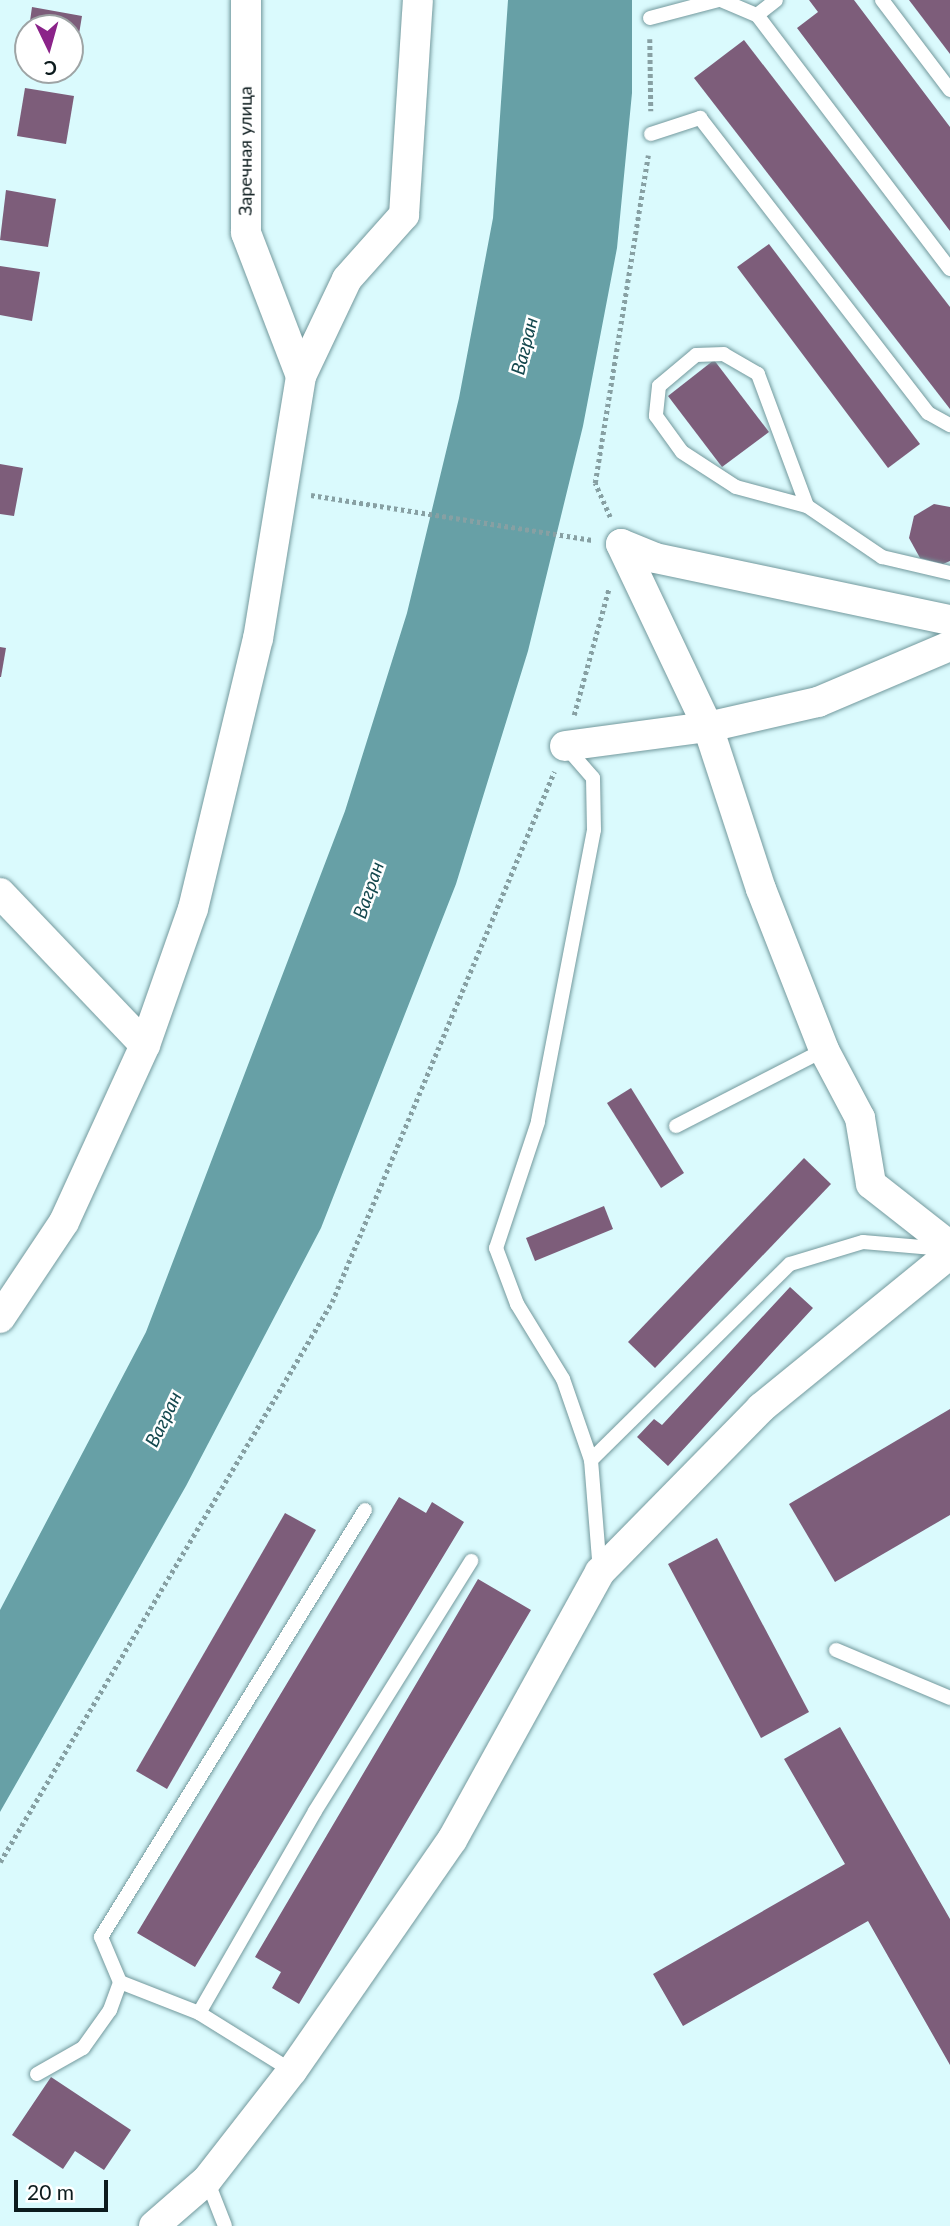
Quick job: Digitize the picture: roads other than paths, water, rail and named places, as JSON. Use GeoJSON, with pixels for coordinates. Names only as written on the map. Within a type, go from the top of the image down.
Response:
{"type":"FeatureCollection","features":[{"type":"Feature","properties":{"kind":"street","name":"Заречная улица"},"geometry":{"type":"LineString","coordinates":[[246,0],[246,233],[301,376]]}},
{"type":"Feature","properties":{"kind":"street"},"geometry":{"type":"LineString","coordinates":[[0,1318],[64,1223],[145,1045],[193,909],[258,639],[285,488],[301,376],[347,279],[404,215],[418,0]]}},
{"type":"Feature","properties":{"kind":"street"},"geometry":{"type":"LineString","coordinates":[[154,2226],[207,2180],[292,2070],[452,1840],[600,1572],[761,1408],[950,1250],[871,1184],[859,1118],[824,1050],[761,889],[708,727],[621,544],[655,558],[950,620]]}},
{"type":"Feature","properties":{"kind":"street"},"geometry":{"type":"LineString","coordinates":[[565,746],[708,727],[818,702],[950,646]]}},
{"type":"Feature","properties":{"kind":"street"},"geometry":{"type":"LineString","coordinates":[[0,893],[145,1045]]}},
{"type":"Feature","properties":{"kind":"lane"},"geometry":{"type":"LineString","coordinates":[[650,18],[720,0],[757,15],[950,269]]}},
{"type":"Feature","properties":{"kind":"lane"},"geometry":{"type":"LineString","coordinates":[[757,15],[776,0]]}},
{"type":"Feature","properties":{"kind":"lane"},"geometry":{"type":"LineString","coordinates":[[882,0],[950,90]]}},
{"type":"Feature","properties":{"kind":"lane"},"geometry":{"type":"LineString","coordinates":[[651,134],[700,118],[928,413],[950,425]]}},
{"type":"Feature","properties":{"kind":"lane"},"geometry":{"type":"LineString","coordinates":[[807,506],[758,374],[724,354],[696,355],[659,386],[656,416],[682,452],[736,487],[807,506],[882,557],[950,573]]}},
{"type":"Feature","properties":{"kind":"lane"},"geometry":{"type":"LineString","coordinates":[[565,746],[593,778],[594,830],[538,1122],[496,1248],[517,1304],[563,1379],[591,1460],[600,1572]]}},
{"type":"Feature","properties":{"kind":"lane"},"geometry":{"type":"LineString","coordinates":[[676,1126],[824,1050]]}},
{"type":"Feature","properties":{"kind":"lane"},"geometry":{"type":"LineString","coordinates":[[591,1460],[790,1264],[863,1242],[950,1250]]}},
{"type":"Feature","properties":{"kind":"lane"},"geometry":{"type":"LineString","coordinates":[[37,2074],[83,2048],[110,2010],[120,1982],[101,1937],[365,1510]]}},
{"type":"Feature","properties":{"kind":"lane"},"geometry":{"type":"LineString","coordinates":[[199,2013],[315,1811],[471,1561]]}},
{"type":"Feature","properties":{"kind":"lane"},"geometry":{"type":"LineString","coordinates":[[836,1650],[950,1698]]}},
{"type":"Feature","properties":{"kind":"lane"},"geometry":{"type":"LineString","coordinates":[[120,1982],[199,2013],[292,2070]]}},
{"type":"Feature","properties":{"kind":"lane"},"geometry":{"type":"LineString","coordinates":[[207,2180],[225,2226]]}},
{"type":"Feature","properties":{"kind":"water","name":"Вагран"},"geometry":{"type":"Polygon","coordinates":[[[508,0],[632,0],[632,93],[617,248],[583,426],[528,651],[456,884],[321,1228],[186,1486],[0,1812],[0,1610],[146,1332],[345,811],[407,613],[459,398],[493,218],[508,0]]]}}]}
